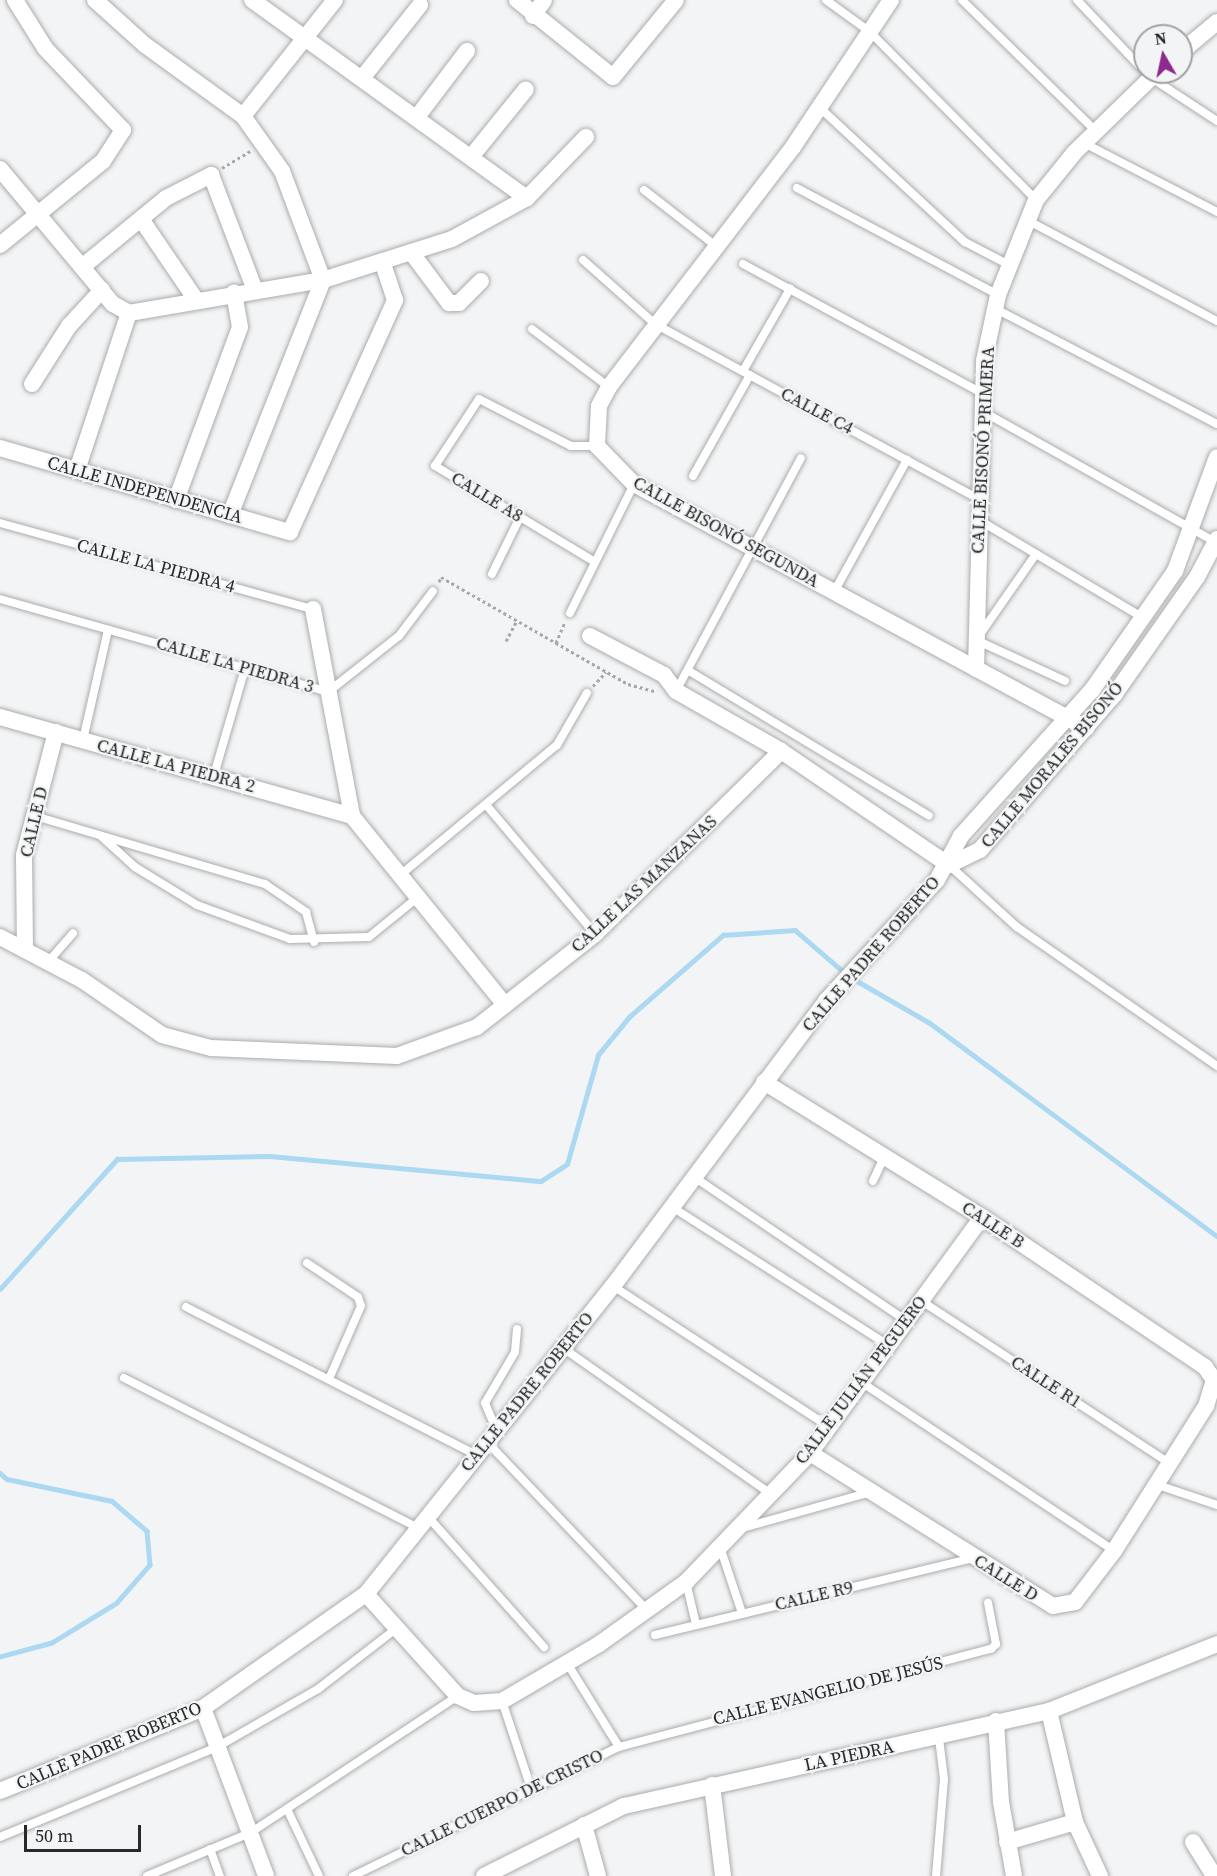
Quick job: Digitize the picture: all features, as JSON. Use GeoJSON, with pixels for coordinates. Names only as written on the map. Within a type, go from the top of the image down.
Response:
{"type":"FeatureCollection","features":[{"type":"Feature","properties":{"kind":"street"},"geometry":{"type":"LineString","coordinates":[[0,245],[35,212],[103,161],[123,130],[45,48],[15,0]]}},
{"type":"Feature","properties":{"kind":"street"},"geometry":{"type":"LineString","coordinates":[[95,0],[145,45],[243,116],[265,143],[282,171],[323,280],[322,295],[230,515]]}},
{"type":"Feature","properties":{"kind":"street"},"geometry":{"type":"LineString","coordinates":[[252,0],[308,37],[527,198]]}},
{"type":"Feature","properties":{"kind":"street"},"geometry":{"type":"LineString","coordinates":[[243,116],[308,37],[335,0]]}},
{"type":"Feature","properties":{"kind":"street"},"geometry":{"type":"LineString","coordinates":[[517,0],[533,16],[613,77],[676,0]]}},
{"type":"Feature","properties":{"kind":"street"},"geometry":{"type":"LineString","coordinates":[[533,16],[544,0]]}},
{"type":"Feature","properties":{"kind":"street"},"geometry":{"type":"LineString","coordinates":[[597,446],[599,406],[609,387],[819,107],[891,0]]}},
{"type":"Feature","properties":{"kind":"street"},"geometry":{"type":"LineString","coordinates":[[363,77],[420,5]]}},
{"type":"Feature","properties":{"kind":"street"},"geometry":{"type":"LineString","coordinates":[[1193,42],[1217,22]]}},
{"type":"Feature","properties":{"kind":"street"},"geometry":{"type":"LineString","coordinates":[[417,117],[467,51]]}},
{"type":"Feature","properties":{"kind":"street","name":"CALLE BISONÓ PRIMERA"},"geometry":{"type":"LineString","coordinates":[[976,669],[982,403],[996,302],[1007,264],[1036,200],[1090,137],[1144,84]]}},
{"type":"Feature","properties":{"kind":"street"},"geometry":{"type":"LineString","coordinates":[[471,157],[526,89]]}},
{"type":"Feature","properties":{"kind":"street"},"geometry":{"type":"LineString","coordinates":[[129,313],[234,293],[323,280],[452,239],[527,198],[586,137]]}},
{"type":"Feature","properties":{"kind":"street"},"geometry":{"type":"LineString","coordinates":[[0,169],[102,290],[129,313]]}},
{"type":"Feature","properties":{"kind":"street"},"geometry":{"type":"LineString","coordinates":[[82,267],[141,219],[211,175],[255,290]]}},
{"type":"Feature","properties":{"kind":"street"},"geometry":{"type":"LineString","coordinates":[[141,219],[196,300]]}},
{"type":"Feature","properties":{"kind":"street"},"geometry":{"type":"LineString","coordinates":[[411,252],[449,303],[459,303],[481,281]]}},
{"type":"Feature","properties":{"kind":"street","name":"CALLE INDEPENDENCIA"},"geometry":{"type":"LineString","coordinates":[[0,448],[290,532],[395,300],[382,261]]}},
{"type":"Feature","properties":{"kind":"street"},"geometry":{"type":"LineString","coordinates":[[32,384],[63,334],[102,290]]}},
{"type":"Feature","properties":{"kind":"street"},"geometry":{"type":"LineString","coordinates":[[176,500],[240,327],[234,293]]}},
{"type":"Feature","properties":{"kind":"street"},"geometry":{"type":"LineString","coordinates":[[77,470],[129,313]]}},
{"type":"Feature","properties":{"kind":"street","name":"CALLE BISONÓ SEGUNDA"},"geometry":{"type":"LineString","coordinates":[[597,446],[634,484],[1086,728]]}},
{"type":"Feature","properties":{"kind":"street","name":"CALLE MORALES BISONÓ"},"geometry":{"type":"LineString","coordinates":[[949,865],[961,836],[1068,719],[1175,571],[1194,532],[1217,457]]}},
{"type":"Feature","properties":{"kind":"street","name":"CALLE MORALES BISONÓ"},"geometry":{"type":"LineString","coordinates":[[949,865],[980,850],[1086,728],[1197,577],[1216,541]]}},
{"type":"Feature","properties":{"kind":"street"},"geometry":{"type":"LineString","coordinates":[[313,609],[352,816],[504,1005]]}},
{"type":"Feature","properties":{"kind":"street"},"geometry":{"type":"LineString","coordinates":[[590,636],[664,675],[672,695],[781,751],[949,865]]}},
{"type":"Feature","properties":{"kind":"street","name":"CALLE LA PIEDRA 2"},"geometry":{"type":"LineString","coordinates":[[0,717],[214,775],[352,816]]}},
{"type":"Feature","properties":{"kind":"street","name":"CALLE D"},"geometry":{"type":"LineString","coordinates":[[25,950],[24,855],[56,732]]}},
{"type":"Feature","properties":{"kind":"street","name":"CALLE LAS MANZANAS"},"geometry":{"type":"LineString","coordinates":[[0,937],[48,962],[162,1035],[211,1048],[397,1056],[477,1027],[595,934],[781,751]]}},
{"type":"Feature","properties":{"kind":"street","name":"CALLE PADRE ROBERTO"},"geometry":{"type":"LineString","coordinates":[[0,1791],[203,1708],[366,1594],[425,1524],[486,1441],[613,1286],[826,1000],[949,865]]}},
{"type":"Feature","properties":{"kind":"street","name":"CALLE B"},"geometry":{"type":"LineString","coordinates":[[764,1082],[981,1217],[1205,1367],[1214,1389]]}},
{"type":"Feature","properties":{"kind":"street","name":"CALLE JULIÁN PEGUERO"},"geometry":{"type":"LineString","coordinates":[[458,1696],[474,1703],[502,1701],[567,1663],[686,1582],[721,1550],[810,1453],[981,1217]]}},
{"type":"Feature","properties":{"kind":"street","name":"CALLE D"},"geometry":{"type":"LineString","coordinates":[[810,1453],[973,1558],[1053,1606],[1075,1602],[1114,1551],[1171,1464],[1214,1389]]}},
{"type":"Feature","properties":{"kind":"street"},"geometry":{"type":"LineString","coordinates":[[366,1594],[458,1696]]}},
{"type":"Feature","properties":{"kind":"street","name":"LA PIEDRA"},"geometry":{"type":"LineString","coordinates":[[484,1876],[624,1806],[939,1737],[996,1721],[1049,1711],[1217,1644]]}},
{"type":"Feature","properties":{"kind":"street"},"geometry":{"type":"LineString","coordinates":[[203,1708],[266,1876]]}},
{"type":"Feature","properties":{"kind":"street"},"geometry":{"type":"LineString","coordinates":[[1049,1711],[1075,1822],[1100,1876]]}},
{"type":"Feature","properties":{"kind":"street"},"geometry":{"type":"LineString","coordinates":[[996,1721],[1007,1842],[1014,1876]]}},
{"type":"Feature","properties":{"kind":"street"},"geometry":{"type":"LineString","coordinates":[[712,1785],[723,1876]]}},
{"type":"Feature","properties":{"kind":"street"},"geometry":{"type":"LineString","coordinates":[[1007,1842],[1075,1822]]}},
{"type":"Feature","properties":{"kind":"street"},"geometry":{"type":"LineString","coordinates":[[584,1825],[598,1876]]}},
{"type":"Feature","properties":{"kind":"street"},"geometry":{"type":"LineString","coordinates":[[1193,1842],[1214,1876]]}},
{"type":"Feature","properties":{"kind":"lane"},"geometry":{"type":"LineString","coordinates":[[826,0],[870,32],[1036,200]]}},
{"type":"Feature","properties":{"kind":"lane"},"geometry":{"type":"LineString","coordinates":[[962,0],[1090,137],[1217,212]]}},
{"type":"Feature","properties":{"kind":"lane"},"geometry":{"type":"LineString","coordinates":[[1077,0],[1133,55]]}},
{"type":"Feature","properties":{"kind":"lane"},"geometry":{"type":"LineString","coordinates":[[1165,84],[1217,122]]}},
{"type":"Feature","properties":{"kind":"lane"},"geometry":{"type":"LineString","coordinates":[[819,107],[965,242],[1007,264]]}},
{"type":"Feature","properties":{"kind":"lane"},"geometry":{"type":"LineString","coordinates":[[797,188],[996,302],[1217,423]]}},
{"type":"Feature","properties":{"kind":"lane"},"geometry":{"type":"LineString","coordinates":[[644,190],[716,246]]}},
{"type":"Feature","properties":{"kind":"lane"},"geometry":{"type":"LineString","coordinates":[[1026,220],[1217,321]]}},
{"type":"Feature","properties":{"kind":"lane","name":"CALLE C4"},"geometry":{"type":"LineString","coordinates":[[583,260],[655,324],[979,499]]}},
{"type":"Feature","properties":{"kind":"lane"},"geometry":{"type":"LineString","coordinates":[[743,264],[790,289],[982,403],[1194,532],[1216,541]]}},
{"type":"Feature","properties":{"kind":"lane"},"geometry":{"type":"LineString","coordinates":[[693,476],[790,289]]}},
{"type":"Feature","properties":{"kind":"lane"},"geometry":{"type":"LineString","coordinates":[[532,329],[609,387]]}},
{"type":"Feature","properties":{"kind":"lane","name":"CALLE A8"},"geometry":{"type":"LineString","coordinates":[[596,562],[435,466],[479,399],[571,446],[597,446]]}},
{"type":"Feature","properties":{"kind":"lane"},"geometry":{"type":"LineString","coordinates":[[672,695],[689,671],[751,547],[801,458]]}},
{"type":"Feature","properties":{"kind":"lane"},"geometry":{"type":"LineString","coordinates":[[834,592],[908,460]]}},
{"type":"Feature","properties":{"kind":"lane"},"geometry":{"type":"LineString","coordinates":[[570,613],[634,484]]}},
{"type":"Feature","properties":{"kind":"lane"},"geometry":{"type":"LineString","coordinates":[[492,574],[520,517]]}},
{"type":"Feature","properties":{"kind":"lane"},"geometry":{"type":"LineString","coordinates":[[978,520],[1142,617]]}},
{"type":"Feature","properties":{"kind":"lane","name":"CALLE LA PIEDRA 4"},"geometry":{"type":"LineString","coordinates":[[0,523],[313,609]]}},
{"type":"Feature","properties":{"kind":"lane"},"geometry":{"type":"LineString","coordinates":[[1036,554],[976,640],[1065,681]]}},
{"type":"Feature","properties":{"kind":"lane","name":"CALLE LA PIEDRA 3"},"geometry":{"type":"LineString","coordinates":[[0,599],[328,692],[399,636],[434,591]]}},
{"type":"Feature","properties":{"kind":"lane"},"geometry":{"type":"LineString","coordinates":[[83,740],[108,630]]}},
{"type":"Feature","properties":{"kind":"lane"},"geometry":{"type":"LineString","coordinates":[[214,775],[245,668]]}},
{"type":"Feature","properties":{"kind":"lane"},"geometry":{"type":"LineString","coordinates":[[689,671],[929,816]]}},
{"type":"Feature","properties":{"kind":"lane"},"geometry":{"type":"LineString","coordinates":[[399,876],[487,807],[557,745],[587,693]]}},
{"type":"Feature","properties":{"kind":"lane"},"geometry":{"type":"LineString","coordinates":[[487,807],[595,934]]}},
{"type":"Feature","properties":{"kind":"lane"},"geometry":{"type":"LineString","coordinates":[[35,816],[265,884],[306,912],[314,942]]}},
{"type":"Feature","properties":{"kind":"lane"},"geometry":{"type":"LineString","coordinates":[[101,836],[135,867],[197,904],[290,939],[314,942],[369,937],[417,898]]}},
{"type":"Feature","properties":{"kind":"lane"},"geometry":{"type":"LineString","coordinates":[[949,865],[1017,927],[1217,1066]]}},
{"type":"Feature","properties":{"kind":"lane"},"geometry":{"type":"LineString","coordinates":[[48,962],[73,933]]}},
{"type":"Feature","properties":{"kind":"lane"},"geometry":{"type":"LineString","coordinates":[[873,1181],[884,1157]]}},
{"type":"Feature","properties":{"kind":"lane"},"geometry":{"type":"LineString","coordinates":[[694,1176],[905,1320]]}},
{"type":"Feature","properties":{"kind":"lane"},"geometry":{"type":"LineString","coordinates":[[672,1207],[888,1344]]}},
{"type":"Feature","properties":{"kind":"lane"},"geometry":{"type":"LineString","coordinates":[[307,1263],[358,1297],[361,1306],[329,1379]]}},
{"type":"Feature","properties":{"kind":"lane"},"geometry":{"type":"LineString","coordinates":[[613,1286],[829,1427]]}},
{"type":"Feature","properties":{"kind":"lane","name":"CALLE R1"},"geometry":{"type":"LineString","coordinates":[[920,1300],[1171,1464]]}},
{"type":"Feature","properties":{"kind":"lane"},"geometry":{"type":"LineString","coordinates":[[186,1307],[329,1379],[486,1441],[646,1609]]}},
{"type":"Feature","properties":{"kind":"lane"},"geometry":{"type":"LineString","coordinates":[[486,1441],[485,1403],[515,1352],[517,1329]]}},
{"type":"Feature","properties":{"kind":"lane"},"geometry":{"type":"LineString","coordinates":[[563,1348],[771,1494]]}},
{"type":"Feature","properties":{"kind":"lane"},"geometry":{"type":"LineString","coordinates":[[124,1378],[425,1524],[544,1647]]}},
{"type":"Feature","properties":{"kind":"lane"},"geometry":{"type":"LineString","coordinates":[[861,1382],[1114,1551]]}},
{"type":"Feature","properties":{"kind":"lane"},"geometry":{"type":"LineString","coordinates":[[1158,1485],[1217,1505]]}},
{"type":"Feature","properties":{"kind":"lane"},"geometry":{"type":"LineString","coordinates":[[739,1529],[871,1492]]}},
{"type":"Feature","properties":{"kind":"lane"},"geometry":{"type":"LineString","coordinates":[[721,1550],[742,1613]]}},
{"type":"Feature","properties":{"kind":"lane","name":"CALLE R9"},"geometry":{"type":"LineString","coordinates":[[655,1635],[973,1558]]}},
{"type":"Feature","properties":{"kind":"lane"},"geometry":{"type":"LineString","coordinates":[[686,1582],[696,1624]]}},
{"type":"Feature","properties":{"kind":"lane","name":"CALLE EVANGELIO DE JESÚS"},"geometry":{"type":"LineString","coordinates":[[619,1747],[991,1649],[996,1644],[988,1603]]}},
{"type":"Feature","properties":{"kind":"lane"},"geometry":{"type":"LineString","coordinates":[[0,1837],[217,1746],[318,1689],[397,1628]]}},
{"type":"Feature","properties":{"kind":"lane"},"geometry":{"type":"LineString","coordinates":[[567,1663],[619,1747]]}},
{"type":"Feature","properties":{"kind":"lane"},"geometry":{"type":"LineString","coordinates":[[147,1876],[250,1833],[458,1696]]}},
{"type":"Feature","properties":{"kind":"lane"},"geometry":{"type":"LineString","coordinates":[[502,1701],[531,1788]]}},
{"type":"Feature","properties":{"kind":"lane"},"geometry":{"type":"LineString","coordinates":[[936,1876],[944,1779],[939,1737]]}},
{"type":"Feature","properties":{"kind":"lane","name":"CALLE CUERPO DE CRISTO"},"geometry":{"type":"LineString","coordinates":[[353,1876],[619,1747]]}},
{"type":"Feature","properties":{"kind":"lane"},"geometry":{"type":"LineString","coordinates":[[287,1809],[319,1876]]}},
{"type":"Feature","properties":{"kind":"lane"},"geometry":{"type":"LineString","coordinates":[[210,1849],[220,1876]]}},
{"type":"Feature","properties":{"kind":"path"},"geometry":{"type":"LineString","coordinates":[[211,175],[265,143]]}},
{"type":"Feature","properties":{"kind":"path"},"geometry":{"type":"LineString","coordinates":[[434,591],[441,577],[606,672],[672,695]]}},
{"type":"Feature","properties":{"kind":"path"},"geometry":{"type":"LineString","coordinates":[[555,643],[570,613]]}},
{"type":"Feature","properties":{"kind":"path"},"geometry":{"type":"LineString","coordinates":[[506,641],[517,621]]}},
{"type":"Feature","properties":{"kind":"path"},"geometry":{"type":"LineString","coordinates":[[587,693],[606,672]]}},
{"type":"Feature","properties":{"kind":"waterway"},"geometry":{"type":"LineString","coordinates":[[0,1289],[117,1159],[270,1156],[541,1181],[567,1164],[598,1055],[629,1017],[723,935],[795,930],[845,973]]}},
{"type":"Feature","properties":{"kind":"waterway"},"geometry":{"type":"LineString","coordinates":[[852,978],[930,1023],[1217,1236]]}},
{"type":"Feature","properties":{"kind":"waterway"},"geometry":{"type":"LineString","coordinates":[[0,1473],[7,1479],[112,1501],[147,1531],[150,1565],[117,1603],[52,1643],[0,1657]]}}]}
